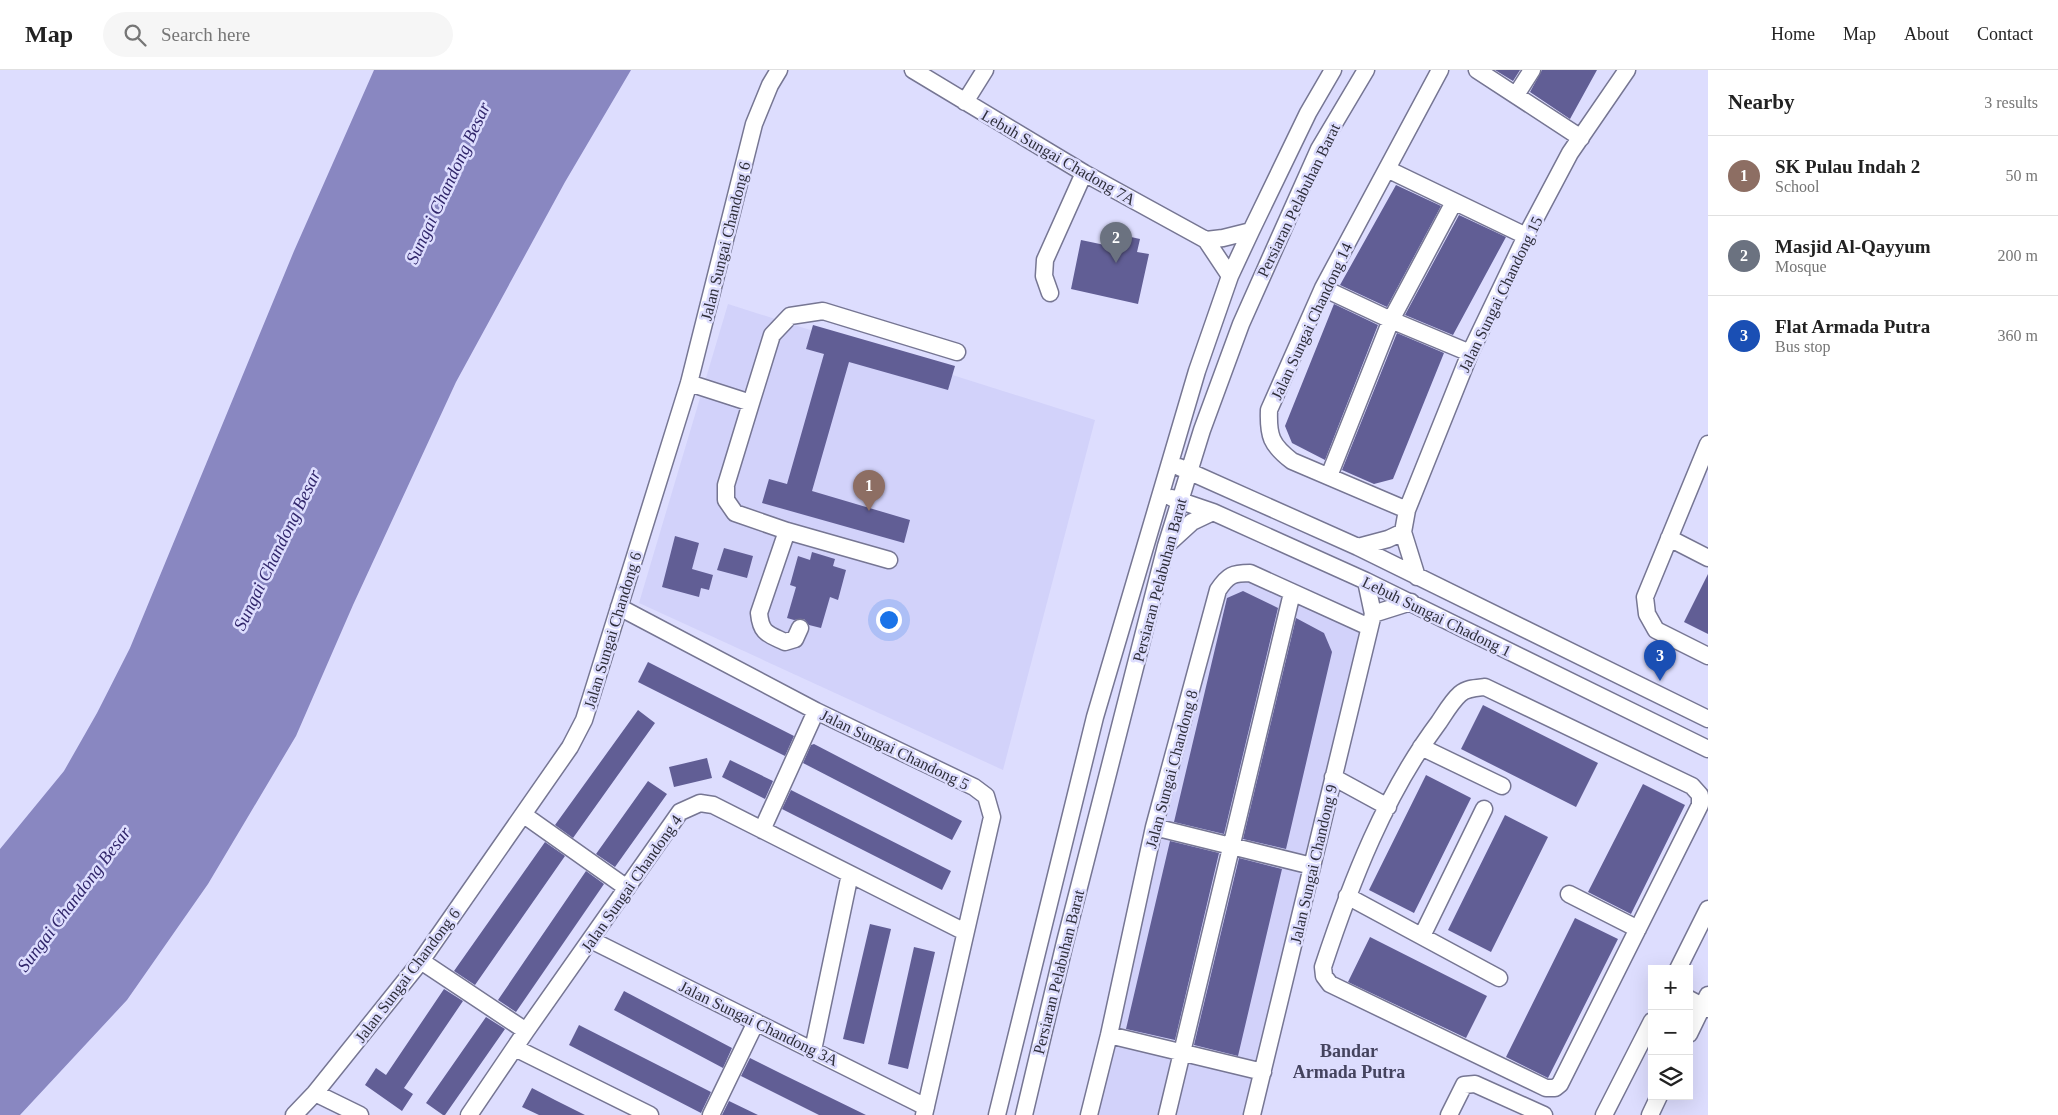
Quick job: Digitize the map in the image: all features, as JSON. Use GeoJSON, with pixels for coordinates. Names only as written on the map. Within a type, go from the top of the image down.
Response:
{"type":"FeatureCollection","features":[{"type":"Feature","properties":{"kind":"street","name":"Jalan Sungai Chandong 6"},"geometry":{"type":"LineString","coordinates":[[294,1115],[315,1093],[421,961],[570,747],[584,720],[689,382],[754,124],[770,85],[779,70]]}},
{"type":"Feature","properties":{"kind":"street","name":"Lebuh Sungai Chadong 7A"},"geometry":{"type":"LineString","coordinates":[[913,70],[1084,173],[1206,240]]}},
{"type":"Feature","properties":{"kind":"street"},"geometry":{"type":"LineString","coordinates":[[966,102],[986,70]]}},
{"type":"Feature","properties":{"kind":"street","name":"Persiaran Pelabuhan Barat"},"geometry":{"type":"LineString","coordinates":[[997,1115],[1095,716],[1197,371],[1230,276],[1308,113],[1333,70]]}},
{"type":"Feature","properties":{"kind":"street","name":"Persiaran Pelabuhan Barat"},"geometry":{"type":"LineString","coordinates":[[1024,1115],[1064,942],[1166,546],[1202,430],[1241,324],[1311,166],[1319,149],[1366,70]]}},
{"type":"Feature","properties":{"kind":"street","name":"Jalan Sungai Chandong 14"},"geometry":{"type":"LineString","coordinates":[[1407,510],[1292,461],[1277,449],[1268,430],[1269,410],[1324,288],[1440,70]]}},
{"type":"Feature","properties":{"kind":"street"},"geometry":{"type":"LineString","coordinates":[[1477,70],[1581,138]]}},
{"type":"Feature","properties":{"kind":"street"},"geometry":{"type":"LineString","coordinates":[[1516,95],[1532,70]]}},
{"type":"Feature","properties":{"kind":"street","name":"Jalan Sungai Chandong 15"},"geometry":{"type":"LineString","coordinates":[[1417,577],[1403,532],[1407,510],[1470,353],[1526,236],[1570,153],[1627,70]]}},
{"type":"Feature","properties":{"kind":"street"},"geometry":{"type":"LineString","coordinates":[[1387,169],[1526,236]]}},
{"type":"Feature","properties":{"kind":"street"},"geometry":{"type":"LineString","coordinates":[[1050,293],[1044,276],[1045,260],[1084,173]]}},
{"type":"Feature","properties":{"kind":"street"},"geometry":{"type":"LineString","coordinates":[[1329,476],[1391,320],[1454,202]]}},
{"type":"Feature","properties":{"kind":"street"},"geometry":{"type":"LineString","coordinates":[[1230,276],[1206,240],[1251,231]]}},
{"type":"Feature","properties":{"kind":"street"},"geometry":{"type":"LineString","coordinates":[[1324,288],[1391,320],[1470,353]]}},
{"type":"Feature","properties":{"kind":"street"},"geometry":{"type":"LineString","coordinates":[[890,560],[788,531],[735,513],[726,500],[726,485],[772,335],[790,316],[822,311],[957,352]]}},
{"type":"Feature","properties":{"kind":"street"},"geometry":{"type":"LineString","coordinates":[[689,382],[751,403]]}},
{"type":"Feature","properties":{"kind":"street"},"geometry":{"type":"LineString","coordinates":[[1202,430],[1198,447],[1203,464],[1215,482]]}},
{"type":"Feature","properties":{"kind":"street"},"geometry":{"type":"LineString","coordinates":[[1706,454],[1645,597],[1647,614],[1656,630],[1708,656]]}},
{"type":"Feature","properties":{"kind":"street","name":"Lebuh Sungai Chadong 1"},"geometry":{"type":"LineString","coordinates":[[1170,463],[1358,547],[1708,719]]}},
{"type":"Feature","properties":{"kind":"street","name":"Lebuh Sungai Chadong 1"},"geometry":{"type":"LineString","coordinates":[[1160,494],[1213,512],[1366,580],[1708,749]]}},
{"type":"Feature","properties":{"kind":"street"},"geometry":{"type":"LineString","coordinates":[[1166,546],[1192,522],[1213,512]]}},
{"type":"Feature","properties":{"kind":"street"},"geometry":{"type":"LineString","coordinates":[[788,531],[759,613],[760,625],[765,632],[786,642],[795,639],[800,628]]}},
{"type":"Feature","properties":{"kind":"street"},"geometry":{"type":"LineString","coordinates":[[1358,547],[1388,539],[1403,532]]}},
{"type":"Feature","properties":{"kind":"street"},"geometry":{"type":"LineString","coordinates":[[1669,538],[1708,558]]}},
{"type":"Feature","properties":{"kind":"street","name":"Jalan Sungai Chandong 8"},"geometry":{"type":"LineString","coordinates":[[1089,1115],[1109,1035],[1154,828],[1218,590],[1226,579],[1237,573],[1250,573],[1292,593],[1371,620]]}},
{"type":"Feature","properties":{"kind":"street","name":"Jalan Sungai Chandong 9"},"geometry":{"type":"LineString","coordinates":[[1252,1115],[1371,620],[1366,580]]}},
{"type":"Feature","properties":{"kind":"street"},"geometry":{"type":"LineString","coordinates":[[1167,1115],[1292,593]]}},
{"type":"Feature","properties":{"kind":"street"},"geometry":{"type":"LineString","coordinates":[[1371,620],[1411,602]]}},
{"type":"Feature","properties":{"kind":"street","name":"Jalan Sungai Chandong 5"},"geometry":{"type":"LineString","coordinates":[[619,607],[816,712],[974,787],[986,796],[992,817],[964,932],[925,1111]]}},
{"type":"Feature","properties":{"kind":"street"},"geometry":{"type":"LineString","coordinates":[[1485,687],[1692,786],[1700,795],[1700,805],[1560,1084],[1555,1088],[1546,1088],[1330,984],[1324,976],[1323,967],[1347,896],[1388,807],[1421,747],[1460,694],[1471,688],[1485,687]]}},
{"type":"Feature","properties":{"kind":"street"},"geometry":{"type":"LineString","coordinates":[[762,830],[816,712]]}},
{"type":"Feature","properties":{"kind":"street"},"geometry":{"type":"LineString","coordinates":[[1421,747],[1502,786]]}},
{"type":"Feature","properties":{"kind":"street"},"geometry":{"type":"LineString","coordinates":[[1333,777],[1388,807]]}},
{"type":"Feature","properties":{"kind":"street","name":"Jalan Sungai Chandong 4"},"geometry":{"type":"LineString","coordinates":[[470,1115],[526,1031],[680,812],[700,803],[713,805],[964,932]]}},
{"type":"Feature","properties":{"kind":"street"},"geometry":{"type":"LineString","coordinates":[[1422,936],[1484,809]]}},
{"type":"Feature","properties":{"kind":"street"},"geometry":{"type":"LineString","coordinates":[[524,815],[627,888]]}},
{"type":"Feature","properties":{"kind":"street"},"geometry":{"type":"LineString","coordinates":[[1154,828],[1312,866]]}},
{"type":"Feature","properties":{"kind":"street"},"geometry":{"type":"LineString","coordinates":[[812,1050],[850,874]]}},
{"type":"Feature","properties":{"kind":"street"},"geometry":{"type":"LineString","coordinates":[[1569,894],[1638,929]]}},
{"type":"Feature","properties":{"kind":"street"},"geometry":{"type":"LineString","coordinates":[[1347,896],[1499,978]]}},
{"type":"Feature","properties":{"kind":"street"},"geometry":{"type":"LineString","coordinates":[[1680,965],[1708,909]]}},
{"type":"Feature","properties":{"kind":"street"},"geometry":{"type":"LineString","coordinates":[[1041,934],[1050,932],[1058,935],[1064,942]]}},
{"type":"Feature","properties":{"kind":"street","name":"Jalan Sungai Chandong 3A"},"geometry":{"type":"LineString","coordinates":[[591,940],[812,1050],[925,1111]]}},
{"type":"Feature","properties":{"kind":"street"},"geometry":{"type":"LineString","coordinates":[[421,961],[526,1031]]}},
{"type":"Feature","properties":{"kind":"street"},"geometry":{"type":"LineString","coordinates":[[1693,1024],[1702,1002]]}},
{"type":"Feature","properties":{"kind":"street"},"geometry":{"type":"LineString","coordinates":[[711,1115],[756,1022]]}},
{"type":"Feature","properties":{"kind":"street"},"geometry":{"type":"LineString","coordinates":[[1604,1115],[1648,1029]]}},
{"type":"Feature","properties":{"kind":"street"},"geometry":{"type":"LineString","coordinates":[[1109,1035],[1263,1072]]}},
{"type":"Feature","properties":{"kind":"street"},"geometry":{"type":"LineString","coordinates":[[515,1048],[650,1115]]}},
{"type":"Feature","properties":{"kind":"street"},"geometry":{"type":"LineString","coordinates":[[1449,1115],[1464,1085],[1475,1084],[1544,1115]]}},
{"type":"Feature","properties":{"kind":"street"},"geometry":{"type":"LineString","coordinates":[[315,1093],[360,1115]]}},
{"type":"Feature","properties":{"kind":"street"},"geometry":{"type":"LineString","coordinates":[[1650,1115],[1657,1100]]}},
{"type":"Feature","properties":{"kind":"shaded area"},"geometry":{"type":"Polygon","coordinates":[[[728,304],[1095,420],[1003,770],[639,603],[728,304]]]}},
{"type":"Feature","properties":{"kind":"shaded area"},"geometry":{"type":"Polygon","coordinates":[[[1250,579],[1363,629],[1247,1115],[1095,1115],[1162,825],[1224,594],[1229,583],[1250,579]]]}},
{"type":"Feature","properties":{"kind":"water","name":"Sungai Chandong Besar"},"geometry":{"type":"Polygon","coordinates":[[[374,70],[631,70],[565,182],[456,382],[353,605],[296,736],[208,884],[127,1000],[20,1115],[0,1115],[0,849],[64,771],[97,713],[130,648],[294,251],[374,70]]]}},
{"type":"Feature","properties":{"kind":"building"},"geometry":{"type":"Polygon","coordinates":[[[1495,70],[1520,70],[1513,81],[1495,70]]]}},
{"type":"Feature","properties":{"kind":"building"},"geometry":{"type":"Polygon","coordinates":[[[1542,70],[1597,70],[1570,119],[1530,92],[1542,70]]]}},
{"type":"Feature","properties":{"kind":"building"},"geometry":{"type":"Polygon","coordinates":[[[1396,185],[1441,206],[1387,307],[1340,285],[1396,185]]]}},
{"type":"Feature","properties":{"kind":"building"},"geometry":{"type":"Polygon","coordinates":[[[1459,215],[1506,237],[1453,335],[1405,315],[1459,215]]]}},
{"type":"Feature","properties":{"kind":"building"},"geometry":{"type":"Polygon","coordinates":[[[1122,235],[1140,239],[1137,252],[1149,254],[1138,304],[1071,289],[1081,240],[1119,248],[1122,235]]]}},
{"type":"Feature","properties":{"kind":"building"},"geometry":{"type":"Polygon","coordinates":[[[1334,304],[1378,325],[1325,460],[1292,443],[1285,426],[1334,304]]]}},
{"type":"Feature","properties":{"kind":"building"},"geometry":{"type":"Polygon","coordinates":[[[813,325],[955,366],[948,390],[849,362],[812,491],[910,520],[904,543],[762,503],[769,479],[787,484],[824,354],[806,349],[813,325]]]}},
{"type":"Feature","properties":{"kind":"building"},"geometry":{"type":"Polygon","coordinates":[[[1397,333],[1444,353],[1393,479],[1374,484],[1342,470],[1397,333]]]}},
{"type":"Feature","properties":{"kind":"building"},"geometry":{"type":"Polygon","coordinates":[[[675,536],[699,543],[692,569],[713,575],[709,590],[701,588],[699,597],[662,587],[675,536]]]}},
{"type":"Feature","properties":{"kind":"building"},"geometry":{"type":"Polygon","coordinates":[[[724,548],[753,556],[747,578],[717,570],[724,548]]]}},
{"type":"Feature","properties":{"kind":"building"},"geometry":{"type":"Polygon","coordinates":[[[812,552],[835,559],[833,566],[846,570],[838,600],[830,597],[821,628],[809,625],[804,619],[794,620],[787,618],[796,587],[790,585],[798,556],[810,560],[812,552]]]}},
{"type":"Feature","properties":{"kind":"building"},"geometry":{"type":"Polygon","coordinates":[[[1708,574],[1708,634],[1684,622],[1708,574]]]}},
{"type":"Feature","properties":{"kind":"building"},"geometry":{"type":"Polygon","coordinates":[[[1243,591],[1278,608],[1224,834],[1174,822],[1227,598],[1243,591]]]}},
{"type":"Feature","properties":{"kind":"building"},"geometry":{"type":"Polygon","coordinates":[[[1296,618],[1324,633],[1332,652],[1286,849],[1243,839],[1296,618]]]}},
{"type":"Feature","properties":{"kind":"building"},"geometry":{"type":"Polygon","coordinates":[[[648,662],[794,736],[785,756],[638,682],[648,662]]]}},
{"type":"Feature","properties":{"kind":"building"},"geometry":{"type":"Polygon","coordinates":[[[1483,705],[1598,763],[1576,807],[1461,749],[1483,705]]]}},
{"type":"Feature","properties":{"kind":"building"},"geometry":{"type":"Polygon","coordinates":[[[638,710],[655,723],[573,838],[555,825],[638,710]]]}},
{"type":"Feature","properties":{"kind":"building"},"geometry":{"type":"Polygon","coordinates":[[[814,744],[962,821],[952,840],[803,763],[811,745],[814,744]]]}},
{"type":"Feature","properties":{"kind":"building"},"geometry":{"type":"Polygon","coordinates":[[[707,758],[712,778],[674,787],[669,767],[707,758]]]}},
{"type":"Feature","properties":{"kind":"building"},"geometry":{"type":"Polygon","coordinates":[[[730,760],[773,781],[765,799],[722,777],[730,760]]]}},
{"type":"Feature","properties":{"kind":"building"},"geometry":{"type":"Polygon","coordinates":[[[1426,775],[1471,798],[1414,913],[1369,890],[1426,775]]]}},
{"type":"Feature","properties":{"kind":"building"},"geometry":{"type":"Polygon","coordinates":[[[648,781],[667,794],[615,867],[596,854],[648,781]]]}},
{"type":"Feature","properties":{"kind":"building"},"geometry":{"type":"Polygon","coordinates":[[[1643,784],[1685,805],[1631,914],[1588,892],[1643,784]]]}},
{"type":"Feature","properties":{"kind":"building"},"geometry":{"type":"Polygon","coordinates":[[[791,790],[951,871],[942,890],[782,809],[791,790]]]}},
{"type":"Feature","properties":{"kind":"building"},"geometry":{"type":"Polygon","coordinates":[[[1505,815],[1548,837],[1491,952],[1448,930],[1505,815]]]}},
{"type":"Feature","properties":{"kind":"building"},"geometry":{"type":"Polygon","coordinates":[[[1170,841],[1219,853],[1175,1040],[1126,1029],[1170,841]]]}},
{"type":"Feature","properties":{"kind":"building"},"geometry":{"type":"Polygon","coordinates":[[[545,842],[565,856],[475,985],[454,971],[545,842]]]}},
{"type":"Feature","properties":{"kind":"building"},"geometry":{"type":"Polygon","coordinates":[[[1239,858],[1282,869],[1238,1056],[1194,1045],[1239,858]]]}},
{"type":"Feature","properties":{"kind":"building"},"geometry":{"type":"Polygon","coordinates":[[[586,871],[604,884],[516,1012],[498,1000],[586,871]]]}},
{"type":"Feature","properties":{"kind":"building"},"geometry":{"type":"Polygon","coordinates":[[[1575,918],[1618,939],[1548,1078],[1506,1057],[1575,918]]]}},
{"type":"Feature","properties":{"kind":"building"},"geometry":{"type":"Polygon","coordinates":[[[870,924],[891,929],[864,1044],[843,1039],[870,924]]]}},
{"type":"Feature","properties":{"kind":"building"},"geometry":{"type":"Polygon","coordinates":[[[1370,937],[1487,996],[1466,1038],[1348,982],[1370,937]]]}},
{"type":"Feature","properties":{"kind":"building"},"geometry":{"type":"Polygon","coordinates":[[[914,947],[935,952],[908,1069],[888,1064],[914,947]]]}},
{"type":"Feature","properties":{"kind":"building"},"geometry":{"type":"Polygon","coordinates":[[[444,989],[463,1001],[404,1088],[413,1094],[402,1111],[365,1085],[376,1068],[386,1075],[444,989]]]}},
{"type":"Feature","properties":{"kind":"building"},"geometry":{"type":"Polygon","coordinates":[[[624,991],[732,1048],[723,1068],[614,1010],[624,991]]]}},
{"type":"Feature","properties":{"kind":"building"},"geometry":{"type":"Polygon","coordinates":[[[486,1017],[505,1029],[445,1115],[443,1115],[426,1103],[486,1017]]]}},
{"type":"Feature","properties":{"kind":"building"},"geometry":{"type":"Polygon","coordinates":[[[579,1025],[711,1092],[701,1113],[569,1045],[579,1025]]]}},
{"type":"Feature","properties":{"kind":"building"},"geometry":{"type":"Polygon","coordinates":[[[750,1058],[866,1115],[819,1115],[741,1076],[750,1058]]]}},
{"type":"Feature","properties":{"kind":"building"},"geometry":{"type":"Polygon","coordinates":[[[532,1088],[585,1115],[539,1115],[522,1107],[532,1088]]]}},
{"type":"Feature","properties":{"kind":"building"},"geometry":{"type":"Polygon","coordinates":[[[729,1101],[758,1115],[722,1115],[729,1101]]]}},
{"type":"Feature","properties":{"kind":"place","name":"Masjid Al-Qayyum"},"geometry":{"type":"Point","coordinates":[1116,263]}},
{"type":"Feature","properties":{"kind":"place","name":"SK Pulau Indah 2"},"geometry":{"type":"Point","coordinates":[869,511]}},
{"type":"Feature","properties":{"kind":"place","name":"Flat Armada Putra"},"geometry":{"type":"Point","coordinates":[1660,681]}},
{"type":"Feature","properties":{"kind":"district","name":"Bandar Armada Putra"},"geometry":{"type":"Point","coordinates":[1349,1061]}}]}
